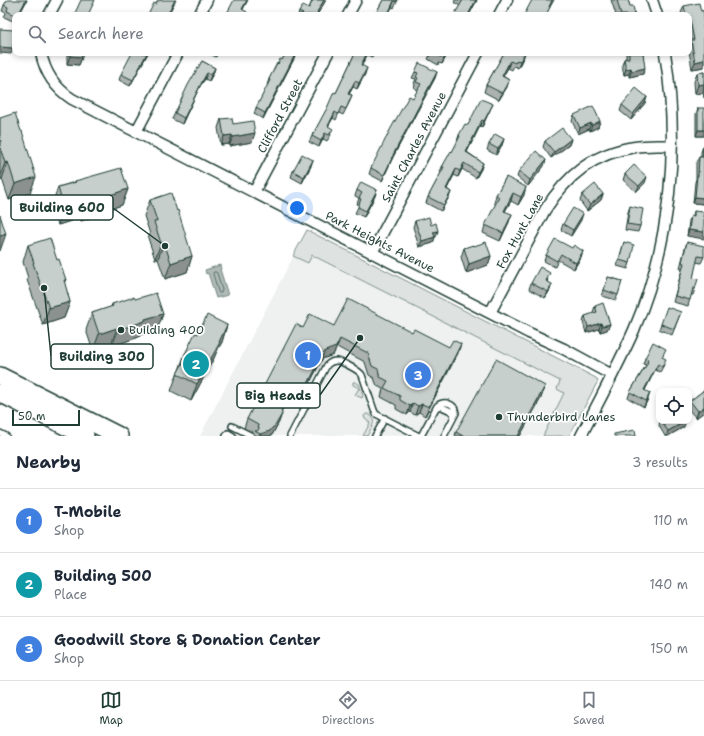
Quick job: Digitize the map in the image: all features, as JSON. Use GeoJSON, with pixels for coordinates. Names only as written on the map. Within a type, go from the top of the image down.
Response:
{"type":"FeatureCollection","features":[{"type":"Feature","properties":{"kind":"main road"},"geometry":{"type":"LineString","coordinates":[[0,376],[119,436]]}},
{"type":"Feature","properties":{"kind":"main road"},"geometry":{"type":"LineString","coordinates":[[0,393],[85,436]]}},
{"type":"Feature","properties":{"kind":"street"},"geometry":{"type":"LineString","coordinates":[[51,12],[57,0]]}},
{"type":"Feature","properties":{"kind":"street"},"geometry":{"type":"LineString","coordinates":[[200,12],[207,0]]}},
{"type":"Feature","properties":{"kind":"street"},"geometry":{"type":"LineString","coordinates":[[350,12],[356,0]]}},
{"type":"Feature","properties":{"kind":"street"},"geometry":{"type":"LineString","coordinates":[[501,12],[507,0]]}},
{"type":"Feature","properties":{"kind":"street"},"geometry":{"type":"LineString","coordinates":[[652,0],[656,12]]}},
{"type":"Feature","properties":{"kind":"street"},"geometry":{"type":"LineString","coordinates":[[136,132],[176,56]]}},
{"type":"Feature","properties":{"kind":"street","name":"Clifford Street"},"geometry":{"type":"LineString","coordinates":[[254,192],[326,56]]}},
{"type":"Feature","properties":{"kind":"street","name":"Saint Charles Avenue"},"geometry":{"type":"LineString","coordinates":[[372,253],[476,56]]}},
{"type":"Feature","properties":{"kind":"street"},"geometry":{"type":"LineString","coordinates":[[581,436],[634,328],[648,293],[664,230],[671,182],[672,145],[671,93],[665,56]]}},
{"type":"Feature","properties":{"kind":"street","name":"Park Heights Avenue"},"geometry":{"type":"LineString","coordinates":[[42,58],[51,80],[65,95],[72,99],[490,313],[564,349],[612,375]]}},
{"type":"Feature","properties":{"kind":"street","name":"Fox Hunt Lane"},"geometry":{"type":"LineString","coordinates":[[490,313],[545,210],[560,188],[573,175],[593,161],[622,149],[637,146],[672,145]]}},
{"type":"Feature","properties":{"kind":"lane"},"geometry":{"type":"LineString","coordinates":[[290,436],[326,366],[334,361],[337,361],[359,371],[362,375],[376,414],[420,436],[435,408],[440,406],[451,411],[454,416],[444,436]]}},
{"type":"Feature","properties":{"kind":"lane"},"geometry":{"type":"LineString","coordinates":[[375,436],[385,418]]}},
{"type":"Feature","properties":{"kind":"lane"},"geometry":{"type":"LineString","coordinates":[[232,426],[252,436]]}},
{"type":"Feature","properties":{"kind":"lane"},"geometry":{"type":"LineString","coordinates":[[0,433],[6,436]]}},
{"type":"Feature","properties":{"kind":"lane"},"geometry":{"type":"LineString","coordinates":[[226,436],[228,433],[233,436]]}},
{"type":"Feature","properties":{"kind":"shaded area"},"geometry":{"type":"Polygon","coordinates":[[[307,230],[595,378],[569,436],[200,436],[307,230]]]}},
{"type":"Feature","properties":{"kind":"shaded area"},"geometry":{"type":"Polygon","coordinates":[[[307,230],[596,378],[598,381],[569,436],[543,436],[564,393],[557,389],[560,381],[312,255],[308,263],[293,256],[307,230]]]}},
{"type":"Feature","properties":{"kind":"shaded area"},"geometry":{"type":"Polygon","coordinates":[[[353,382],[359,384],[363,395],[362,398],[355,395],[359,388],[353,385],[353,382]]]}},
{"type":"Feature","properties":{"kind":"shaded area"},"geometry":{"type":"Polygon","coordinates":[[[366,414],[371,416],[374,421],[367,436],[363,436],[370,423],[365,419],[364,416],[366,414]]]}},
{"type":"Feature","properties":{"kind":"water"},"geometry":{"type":"Polygon","coordinates":[[[220,265],[228,295],[216,298],[208,273],[206,274],[205,270],[220,265]]]}},
{"type":"Feature","properties":{"kind":"building"},"geometry":{"type":"Polygon","coordinates":[[[7,0],[26,0],[20,12],[12,12],[12,14],[7,11],[8,7],[4,5],[7,0]]]}},
{"type":"Feature","properties":{"kind":"building"},"geometry":{"type":"Polygon","coordinates":[[[81,0],[95,0],[89,12],[75,12],[81,0]]]}},
{"type":"Feature","properties":{"kind":"building"},"geometry":{"type":"Polygon","coordinates":[[[158,0],[175,0],[169,12],[150,12],[154,3],[156,4],[158,0]]]}},
{"type":"Feature","properties":{"kind":"building"},"geometry":{"type":"Polygon","coordinates":[[[234,0],[247,0],[242,9],[247,12],[228,12],[234,0]]]}},
{"type":"Feature","properties":{"kind":"building"},"geometry":{"type":"Polygon","coordinates":[[[313,0],[324,0],[317,12],[299,12],[303,5],[309,8],[313,0]]]}},
{"type":"Feature","properties":{"kind":"building"},"geometry":{"type":"Polygon","coordinates":[[[383,0],[397,0],[396,2],[394,1],[389,12],[377,12],[383,0]]]}},
{"type":"Feature","properties":{"kind":"building"},"geometry":{"type":"Polygon","coordinates":[[[463,0],[476,0],[470,12],[456,12],[463,0]]]}},
{"type":"Feature","properties":{"kind":"building"},"geometry":{"type":"Polygon","coordinates":[[[532,0],[552,0],[548,12],[526,12],[532,0]]]}},
{"type":"Feature","properties":{"kind":"building"},"geometry":{"type":"Polygon","coordinates":[[[617,0],[628,0],[630,6],[633,6],[634,12],[620,12],[617,0]]]}},
{"type":"Feature","properties":{"kind":"building"},"geometry":{"type":"Polygon","coordinates":[[[699,3],[701,11],[704,11],[704,60],[695,62],[692,46],[692,40],[694,40],[692,30],[692,12],[685,12],[684,6],[699,3]]]}},
{"type":"Feature","properties":{"kind":"building"},"geometry":{"type":"Polygon","coordinates":[[[0,29],[12,30],[12,48],[0,47],[0,29]]]}},
{"type":"Feature","properties":{"kind":"building"},"geometry":{"type":"Polygon","coordinates":[[[130,56],[145,56],[133,80],[121,74],[130,56]]]}},
{"type":"Feature","properties":{"kind":"building"},"geometry":{"type":"Polygon","coordinates":[[[284,56],[294,56],[265,113],[256,108],[277,63],[278,64],[280,59],[282,60],[284,56]]]}},
{"type":"Feature","properties":{"kind":"building"},"geometry":{"type":"Polygon","coordinates":[[[354,56],[366,56],[361,65],[367,68],[359,83],[355,81],[348,94],[352,95],[346,109],[341,107],[338,114],[335,112],[328,126],[333,129],[329,135],[325,133],[321,141],[312,136],[334,92],[336,93],[354,56]]]}},
{"type":"Feature","properties":{"kind":"building"},"geometry":{"type":"Polygon","coordinates":[[[502,56],[523,56],[520,61],[517,60],[515,63],[510,61],[502,76],[509,80],[502,93],[486,85],[502,56]]]}},
{"type":"Feature","properties":{"kind":"building"},"geometry":{"type":"Polygon","coordinates":[[[629,56],[643,56],[645,68],[632,71],[631,68],[626,69],[624,59],[629,58],[629,56]]]}},
{"type":"Feature","properties":{"kind":"building"},"geometry":{"type":"Polygon","coordinates":[[[202,61],[215,68],[211,75],[207,73],[184,118],[175,113],[188,85],[202,61]]]}},
{"type":"Feature","properties":{"kind":"building"},"geometry":{"type":"Polygon","coordinates":[[[419,63],[437,72],[384,175],[371,168],[409,96],[413,98],[421,84],[416,82],[418,73],[415,72],[419,63]]]}},
{"type":"Feature","properties":{"kind":"building"},"geometry":{"type":"Polygon","coordinates":[[[704,72],[704,84],[698,85],[697,73],[704,72]]]}},
{"type":"Feature","properties":{"kind":"building"},"geometry":{"type":"Polygon","coordinates":[[[636,88],[647,97],[633,114],[622,105],[636,88]]]}},
{"type":"Feature","properties":{"kind":"building"},"geometry":{"type":"Polygon","coordinates":[[[481,99],[493,104],[484,121],[482,120],[466,152],[483,163],[478,172],[464,163],[460,171],[456,169],[446,189],[451,192],[444,205],[428,197],[444,167],[442,167],[460,136],[459,135],[465,124],[468,125],[481,99]]]}},
{"type":"Feature","properties":{"kind":"building"},"geometry":{"type":"Polygon","coordinates":[[[593,106],[600,121],[580,128],[574,115],[593,106]]]}},
{"type":"Feature","properties":{"kind":"building"},"geometry":{"type":"Polygon","coordinates":[[[698,108],[704,108],[704,130],[698,130],[698,108]]]}},
{"type":"Feature","properties":{"kind":"building"},"geometry":{"type":"Polygon","coordinates":[[[15,113],[36,177],[15,184],[8,162],[5,163],[0,147],[0,118],[15,113]]]}},
{"type":"Feature","properties":{"kind":"building"},"geometry":{"type":"Polygon","coordinates":[[[232,118],[233,124],[253,121],[255,133],[233,137],[232,135],[224,136],[221,119],[232,118]]]}},
{"type":"Feature","properties":{"kind":"building"},"geometry":{"type":"Polygon","coordinates":[[[562,128],[571,139],[554,152],[545,141],[562,128]]]}},
{"type":"Feature","properties":{"kind":"building"},"geometry":{"type":"Polygon","coordinates":[[[495,134],[504,139],[498,149],[489,144],[495,134]]]}},
{"type":"Feature","properties":{"kind":"building"},"geometry":{"type":"Polygon","coordinates":[[[703,146],[704,198],[695,197],[699,157],[703,157],[703,146]]]}},
{"type":"Feature","properties":{"kind":"building"},"geometry":{"type":"Polygon","coordinates":[[[536,151],[546,160],[530,180],[519,171],[536,151]]]}},
{"type":"Feature","properties":{"kind":"building"},"geometry":{"type":"Polygon","coordinates":[[[302,154],[313,160],[304,177],[293,171],[302,154]]]}},
{"type":"Feature","properties":{"kind":"building"},"geometry":{"type":"Polygon","coordinates":[[[634,165],[647,177],[639,186],[625,174],[634,165]]]}},
{"type":"Feature","properties":{"kind":"building"},"geometry":{"type":"Polygon","coordinates":[[[121,168],[128,189],[87,205],[86,202],[64,209],[58,187],[121,168]]]}},
{"type":"Feature","properties":{"kind":"building"},"geometry":{"type":"Polygon","coordinates":[[[506,177],[526,187],[521,197],[513,193],[504,211],[512,214],[503,233],[485,225],[499,197],[496,195],[506,177]]]}},
{"type":"Feature","properties":{"kind":"building"},"geometry":{"type":"Polygon","coordinates":[[[361,182],[377,190],[366,211],[358,207],[361,199],[359,198],[362,193],[357,190],[361,182]]]}},
{"type":"Feature","properties":{"kind":"building"},"geometry":{"type":"Polygon","coordinates":[[[595,184],[603,194],[590,205],[582,195],[595,184]]]}},
{"type":"Feature","properties":{"kind":"building"},"geometry":{"type":"Polygon","coordinates":[[[171,193],[177,211],[178,210],[192,256],[171,263],[164,242],[161,243],[154,222],[157,221],[150,200],[171,193]]]}},
{"type":"Feature","properties":{"kind":"building"},"geometry":{"type":"Polygon","coordinates":[[[630,206],[643,209],[640,226],[627,224],[630,206]]]}},
{"type":"Feature","properties":{"kind":"building"},"geometry":{"type":"Polygon","coordinates":[[[573,208],[583,214],[573,230],[563,224],[573,208]]]}},
{"type":"Feature","properties":{"kind":"building"},"geometry":{"type":"Polygon","coordinates":[[[694,211],[704,212],[704,232],[689,230],[691,215],[694,216],[694,211]]]}},
{"type":"Feature","properties":{"kind":"building"},"geometry":{"type":"Polygon","coordinates":[[[0,215],[6,234],[0,236],[0,215]]]}},
{"type":"Feature","properties":{"kind":"building"},"geometry":{"type":"Polygon","coordinates":[[[429,217],[431,225],[436,223],[438,231],[433,232],[435,237],[422,241],[415,221],[429,217]]]}},
{"type":"Feature","properties":{"kind":"building"},"geometry":{"type":"Polygon","coordinates":[[[50,238],[57,260],[59,259],[66,280],[64,280],[70,302],[49,308],[28,245],[50,238]]]}},
{"type":"Feature","properties":{"kind":"building"},"geometry":{"type":"Polygon","coordinates":[[[555,239],[572,248],[574,245],[583,251],[576,263],[561,254],[557,261],[546,255],[555,239]]]}},
{"type":"Feature","properties":{"kind":"building"},"geometry":{"type":"Polygon","coordinates":[[[486,242],[491,256],[469,264],[464,248],[486,242]]]}},
{"type":"Feature","properties":{"kind":"building"},"geometry":{"type":"Polygon","coordinates":[[[624,242],[634,245],[630,263],[619,260],[624,242]]]}},
{"type":"Feature","properties":{"kind":"building"},"geometry":{"type":"Polygon","coordinates":[[[687,242],[704,246],[704,257],[698,256],[693,278],[698,279],[695,289],[693,288],[690,300],[675,296],[684,263],[682,262],[687,242]]]}},
{"type":"Feature","properties":{"kind":"building"},"geometry":{"type":"Polygon","coordinates":[[[540,267],[550,273],[546,281],[552,284],[548,292],[531,283],[540,267]]]}},
{"type":"Feature","properties":{"kind":"building"},"geometry":{"type":"Polygon","coordinates":[[[608,277],[622,281],[618,295],[604,290],[608,277]]]}},
{"type":"Feature","properties":{"kind":"building"},"geometry":{"type":"Polygon","coordinates":[[[156,293],[163,314],[145,319],[145,321],[118,330],[117,328],[99,334],[92,313],[113,306],[112,304],[134,297],[135,299],[156,293]]]}},
{"type":"Feature","properties":{"kind":"building"},"geometry":{"type":"Polygon","coordinates":[[[348,299],[412,332],[414,329],[449,347],[453,340],[461,344],[429,407],[422,404],[418,406],[413,403],[410,406],[400,400],[400,396],[384,388],[388,381],[380,377],[378,369],[372,366],[368,353],[340,339],[336,347],[325,351],[303,393],[287,399],[281,409],[282,414],[275,426],[270,431],[260,434],[255,431],[259,429],[258,425],[247,419],[296,324],[303,328],[310,314],[334,326],[348,299]]]}},
{"type":"Feature","properties":{"kind":"building"},"geometry":{"type":"Polygon","coordinates":[[[603,303],[610,324],[602,326],[601,323],[588,327],[585,316],[597,312],[595,306],[603,303]]]}},
{"type":"Feature","properties":{"kind":"building"},"geometry":{"type":"Polygon","coordinates":[[[667,307],[681,312],[674,329],[661,324],[667,307]]]}},
{"type":"Feature","properties":{"kind":"building"},"geometry":{"type":"Polygon","coordinates":[[[207,315],[227,325],[220,342],[197,384],[177,374],[187,355],[185,354],[195,333],[198,334],[207,315]]]}},
{"type":"Feature","properties":{"kind":"building"},"geometry":{"type":"Polygon","coordinates":[[[653,342],[666,349],[662,357],[666,359],[662,367],[658,364],[644,390],[650,393],[646,401],[630,392],[647,364],[648,359],[645,358],[653,342]]]}},
{"type":"Feature","properties":{"kind":"building","name":"Thunderbird Lanes"},"geometry":{"type":"Polygon","coordinates":[[[496,359],[545,386],[518,436],[463,436],[456,432],[496,359]]]}},
{"type":"Feature","properties":{"kind":"building"},"geometry":{"type":"Polygon","coordinates":[[[704,390],[704,407],[698,411],[692,404],[692,399],[704,390]]]}},
{"type":"Feature","properties":{"kind":"building"},"geometry":{"type":"Polygon","coordinates":[[[663,424],[681,424],[668,431],[663,424]]]}},
{"type":"Feature","properties":{"kind":"building"},"geometry":{"type":"Polygon","coordinates":[[[635,430],[636,436],[614,436],[614,434],[635,430]]]}},
{"type":"Feature","properties":{"kind":"place","name":"Building 600"},"geometry":{"type":"Point","coordinates":[165,246]}},
{"type":"Feature","properties":{"kind":"place","name":"Building 300"},"geometry":{"type":"Point","coordinates":[44,288]}},
{"type":"Feature","properties":{"kind":"place","name":"Building 400"},"geometry":{"type":"Point","coordinates":[121,330]}},
{"type":"Feature","properties":{"kind":"place","name":"Big Heads"},"geometry":{"type":"Point","coordinates":[360,338]}},
{"type":"Feature","properties":{"kind":"place","name":"T-Mobile"},"geometry":{"type":"Point","coordinates":[308,355]}},
{"type":"Feature","properties":{"kind":"place","name":"Building 500"},"geometry":{"type":"Point","coordinates":[196,364]}},
{"type":"Feature","properties":{"kind":"place","name":"Goodwill Store & Donation Center"},"geometry":{"type":"Point","coordinates":[418,375]}},
{"type":"Feature","properties":{"kind":"place","name":"Thunderbird Lanes"},"geometry":{"type":"Point","coordinates":[499,417]}}]}
